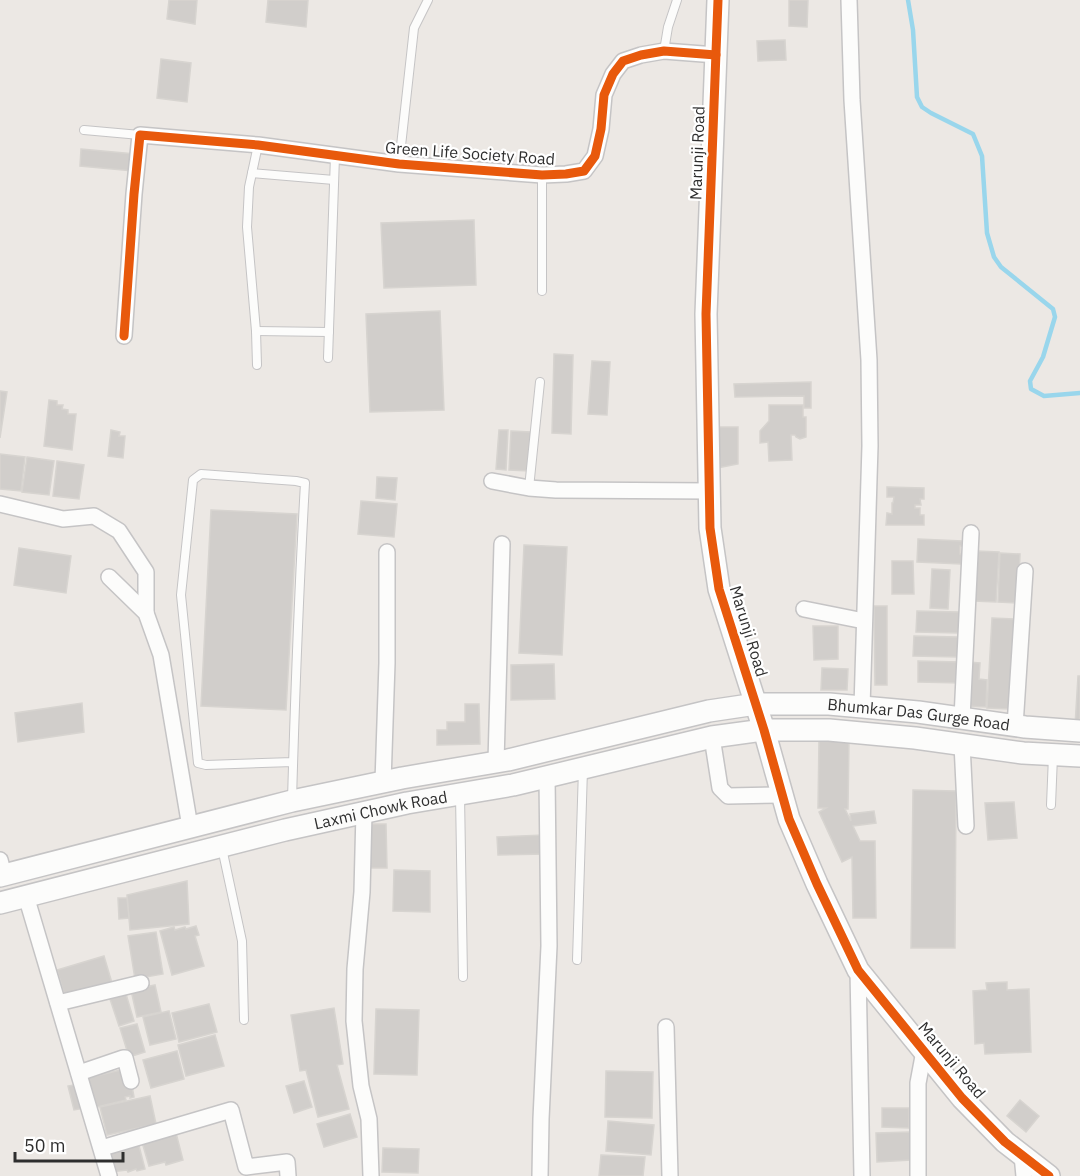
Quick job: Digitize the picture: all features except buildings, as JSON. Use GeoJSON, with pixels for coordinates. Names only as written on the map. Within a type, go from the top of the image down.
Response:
{"type":"FeatureCollection","features":[{"type":"Feature","properties":{"kind":"main road","name":"Marunji Road"},"geometry":{"type":"LineString","coordinates":[[718,0],[706,314],[710,528],[719,590],[764,730],[789,819],[858,970],[962,1098],[1005,1142],[1023,1166],[1049,1176]]}},
{"type":"Feature","properties":{"kind":"main road","name":"Bhumkar Das Gurge Road"},"geometry":{"type":"LineString","coordinates":[[756,704],[829,704],[918,712],[1015,726],[1080,731]]}},
{"type":"Feature","properties":{"kind":"main road","name":"Laxmi Chowk Road"},"geometry":{"type":"LineString","coordinates":[[6,871],[292,801],[495,762],[709,711],[756,704]]}},
{"type":"Feature","properties":{"kind":"main road"},"geometry":{"type":"LineString","coordinates":[[1013,751],[1015,726]]}},
{"type":"Feature","properties":{"kind":"main road","name":"Bhumkar Das Gurge Road"},"geometry":{"type":"LineString","coordinates":[[764,730],[829,730],[915,738],[1013,751],[1080,756]]}},
{"type":"Feature","properties":{"kind":"main road","name":"Laxmi Chowk Road"},"geometry":{"type":"LineString","coordinates":[[0,903],[359,813],[513,785],[712,736],[764,730]]}},
{"type":"Feature","properties":{"kind":"main road"},"geometry":{"type":"LineString","coordinates":[[352,788],[359,813]]}},
{"type":"Feature","properties":{"kind":"main road"},"geometry":{"type":"LineString","coordinates":[[6,871],[26,896]]}},
{"type":"Feature","properties":{"kind":"street"},"geometry":{"type":"LineString","coordinates":[[849,0],[852,100],[869,360],[870,446],[862,707]]}},
{"type":"Feature","properties":{"kind":"street","name":"Green Life Society Road"},"geometry":{"type":"LineString","coordinates":[[140,135],[258,146],[399,164],[542,175],[584,171],[595,156],[601,129],[604,95],[613,74],[623,61],[664,51],[716,55]]}},
{"type":"Feature","properties":{"kind":"street"},"geometry":{"type":"LineString","coordinates":[[124,336],[140,135]]}},
{"type":"Feature","properties":{"kind":"street"},"geometry":{"type":"LineString","coordinates":[[492,481],[556,490],[710,491]]}},
{"type":"Feature","properties":{"kind":"street"},"geometry":{"type":"LineString","coordinates":[[0,504],[63,519],[94,516],[118,531],[146,572],[146,613],[161,655],[190,827]]}},
{"type":"Feature","properties":{"kind":"street"},"geometry":{"type":"LineString","coordinates":[[962,718],[971,533]]}},
{"type":"Feature","properties":{"kind":"street"},"geometry":{"type":"LineString","coordinates":[[495,762],[502,544]]}},
{"type":"Feature","properties":{"kind":"street"},"geometry":{"type":"LineString","coordinates":[[383,782],[387,663],[387,552]]}},
{"type":"Feature","properties":{"kind":"street"},"geometry":{"type":"LineString","coordinates":[[1015,726],[1024,571]]}},
{"type":"Feature","properties":{"kind":"street"},"geometry":{"type":"LineString","coordinates":[[109,577],[146,613]]}},
{"type":"Feature","properties":{"kind":"street"},"geometry":{"type":"LineString","coordinates":[[804,609],[864,621]]}},
{"type":"Feature","properties":{"kind":"street"},"geometry":{"type":"LineString","coordinates":[[712,736],[720,788],[728,796],[782,795]]}},
{"type":"Feature","properties":{"kind":"street"},"geometry":{"type":"LineString","coordinates":[[962,744],[966,826]]}},
{"type":"Feature","properties":{"kind":"street"},"geometry":{"type":"LineString","coordinates":[[540,1176],[549,946],[547,777]]}},
{"type":"Feature","properties":{"kind":"street"},"geometry":{"type":"LineString","coordinates":[[359,813],[362,892],[355,969],[354,1021],[361,1086],[369,1119],[371,1176]]}},
{"type":"Feature","properties":{"kind":"street"},"geometry":{"type":"LineString","coordinates":[[26,896],[109,1176]]}},
{"type":"Feature","properties":{"kind":"street"},"geometry":{"type":"LineString","coordinates":[[858,970],[862,1176]]}},
{"type":"Feature","properties":{"kind":"street"},"geometry":{"type":"LineString","coordinates":[[58,1003],[141,983]]}},
{"type":"Feature","properties":{"kind":"street"},"geometry":{"type":"LineString","coordinates":[[666,1026],[669,1176]]}},
{"type":"Feature","properties":{"kind":"street"},"geometry":{"type":"LineString","coordinates":[[918,1176],[918,1083],[924,1051]]}},
{"type":"Feature","properties":{"kind":"street"},"geometry":{"type":"LineString","coordinates":[[79,1073],[125,1058],[131,1081]]}},
{"type":"Feature","properties":{"kind":"street"},"geometry":{"type":"LineString","coordinates":[[102,1148],[231,1110],[246,1167],[286,1162],[288,1176]]}},
{"type":"Feature","properties":{"kind":"lane"},"geometry":{"type":"LineString","coordinates":[[399,164],[414,28],[428,0]]}},
{"type":"Feature","properties":{"kind":"lane"},"geometry":{"type":"LineString","coordinates":[[664,51],[668,27],[677,0]]}},
{"type":"Feature","properties":{"kind":"lane"},"geometry":{"type":"LineString","coordinates":[[84,130],[140,135]]}},
{"type":"Feature","properties":{"kind":"lane"},"geometry":{"type":"LineString","coordinates":[[257,365],[247,227],[249,187],[258,146]]}},
{"type":"Feature","properties":{"kind":"lane"},"geometry":{"type":"LineString","coordinates":[[328,358],[335,156]]}},
{"type":"Feature","properties":{"kind":"lane"},"geometry":{"type":"LineString","coordinates":[[252,173],[334,180]]}},
{"type":"Feature","properties":{"kind":"lane"},"geometry":{"type":"LineString","coordinates":[[542,175],[542,291]]}},
{"type":"Feature","properties":{"kind":"lane"},"geometry":{"type":"LineString","coordinates":[[256,331],[329,332]]}},
{"type":"Feature","properties":{"kind":"lane"},"geometry":{"type":"LineString","coordinates":[[529,488],[540,382]]}},
{"type":"Feature","properties":{"kind":"lane"},"geometry":{"type":"LineString","coordinates":[[292,801],[296,654],[305,483],[201,474],[193,480],[182,595],[198,763],[206,765],[293,762]]}},
{"type":"Feature","properties":{"kind":"lane"},"geometry":{"type":"LineString","coordinates":[[1051,805],[1053,755]]}},
{"type":"Feature","properties":{"kind":"lane"},"geometry":{"type":"LineString","coordinates":[[577,960],[583,768]]}},
{"type":"Feature","properties":{"kind":"lane"},"geometry":{"type":"LineString","coordinates":[[460,794],[463,977]]}},
{"type":"Feature","properties":{"kind":"lane"},"geometry":{"type":"LineString","coordinates":[[222,846],[242,941],[244,1020]]}},
{"type":"Feature","properties":{"kind":"waterway"},"geometry":{"type":"LineString","coordinates":[[908,0],[913,30],[917,97],[922,107],[931,113],[973,134],[982,156],[987,233],[994,257],[1001,267],[1053,309],[1055,317],[1043,357],[1030,381],[1031,389],[1044,396],[1080,393]]}},
{"type":"Feature","properties":{"kind":"cycle path"},"geometry":{"type":"LineString","coordinates":[[718,0],[706,314],[710,528],[719,589],[764,730],[789,819],[858,970],[962,1098],[1005,1142],[1049,1176]]}},
{"type":"Feature","properties":{"kind":"cycle path"},"geometry":{"type":"LineString","coordinates":[[124,336],[140,135],[258,145],[399,164],[542,175],[566,174],[584,171],[595,156],[601,129],[604,95],[613,74],[623,61],[664,51],[716,55]]}}]}
